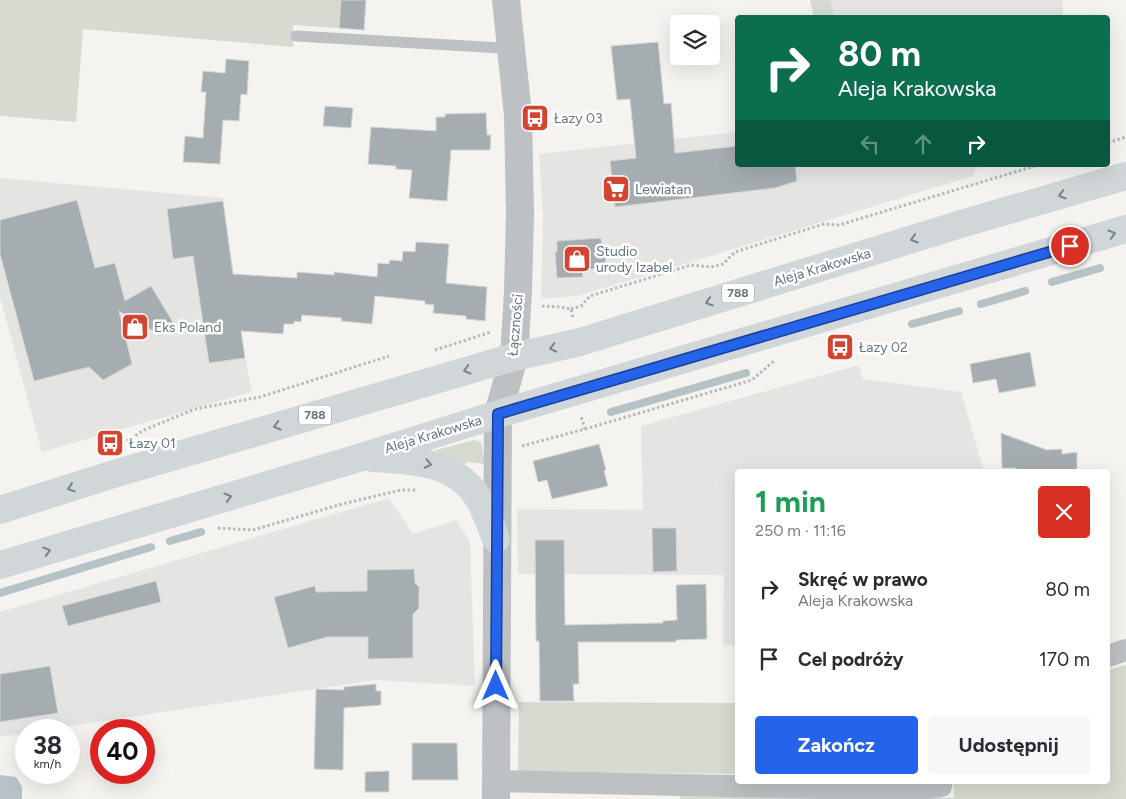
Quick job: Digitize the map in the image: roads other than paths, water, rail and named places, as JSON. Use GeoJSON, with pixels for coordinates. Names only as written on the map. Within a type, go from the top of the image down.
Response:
{"type":"FeatureCollection","features":[{"type":"Feature","properties":{"kind":"main road","name":"Aleja Krakowska"},"geometry":{"type":"LineString","coordinates":[[0,510],[126,470],[514,356],[580,342],[951,227],[1126,176]]}},
{"type":"Feature","properties":{"kind":"main road","name":"Aleja Krakowska"},"geometry":{"type":"LineString","coordinates":[[0,565],[498,414],[1126,229]]}},
{"type":"Feature","properties":{"kind":"main road"},"geometry":{"type":"LineString","coordinates":[[362,456],[433,464],[453,474],[472,490],[481,502],[496,539]]}},
{"type":"Feature","properties":{"kind":"street","name":"Łączności"},"geometry":{"type":"LineString","coordinates":[[495,790],[498,414],[514,356],[521,181],[518,115],[506,0]]}},
{"type":"Feature","properties":{"kind":"street"},"geometry":{"type":"LineString","coordinates":[[1110,655],[1126,650]]}},
{"type":"Feature","properties":{"kind":"street"},"geometry":{"type":"LineString","coordinates":[[495,790],[918,790],[942,784]]}},
{"type":"Feature","properties":{"kind":"lane"},"geometry":{"type":"LineString","coordinates":[[296,36],[500,48],[511,47]]}},
{"type":"Feature","properties":{"kind":"waterway"},"geometry":{"type":"LineString","coordinates":[[1052,282],[1100,268]]}},
{"type":"Feature","properties":{"kind":"waterway"},"geometry":{"type":"LineString","coordinates":[[981,304],[1025,291]]}},
{"type":"Feature","properties":{"kind":"waterway"},"geometry":{"type":"LineString","coordinates":[[912,324],[959,311]]}},
{"type":"Feature","properties":{"kind":"waterway"},"geometry":{"type":"LineString","coordinates":[[611,412],[746,373]]}},
{"type":"Feature","properties":{"kind":"waterway"},"geometry":{"type":"LineString","coordinates":[[170,541],[201,532]]}},
{"type":"Feature","properties":{"kind":"waterway"},"geometry":{"type":"LineString","coordinates":[[0,593],[151,547]]}},
{"type":"Feature","properties":{"kind":"place","name":"Łazy 03"},"geometry":{"type":"Point","coordinates":[535,118]}},
{"type":"Feature","properties":{"kind":"place","name":"Lewiatan"},"geometry":{"type":"Point","coordinates":[616,189]}},
{"type":"Feature","properties":{"kind":"place","name":"Studio urody Izabel"},"geometry":{"type":"Point","coordinates":[577,259]}},
{"type":"Feature","properties":{"kind":"place","name":"Eks Poland"},"geometry":{"type":"Point","coordinates":[135,327]}},
{"type":"Feature","properties":{"kind":"place","name":"Łazy 02"},"geometry":{"type":"Point","coordinates":[840,347]}},
{"type":"Feature","properties":{"kind":"place","name":"Łazy 01"},"geometry":{"type":"Point","coordinates":[110,443]}}]}
